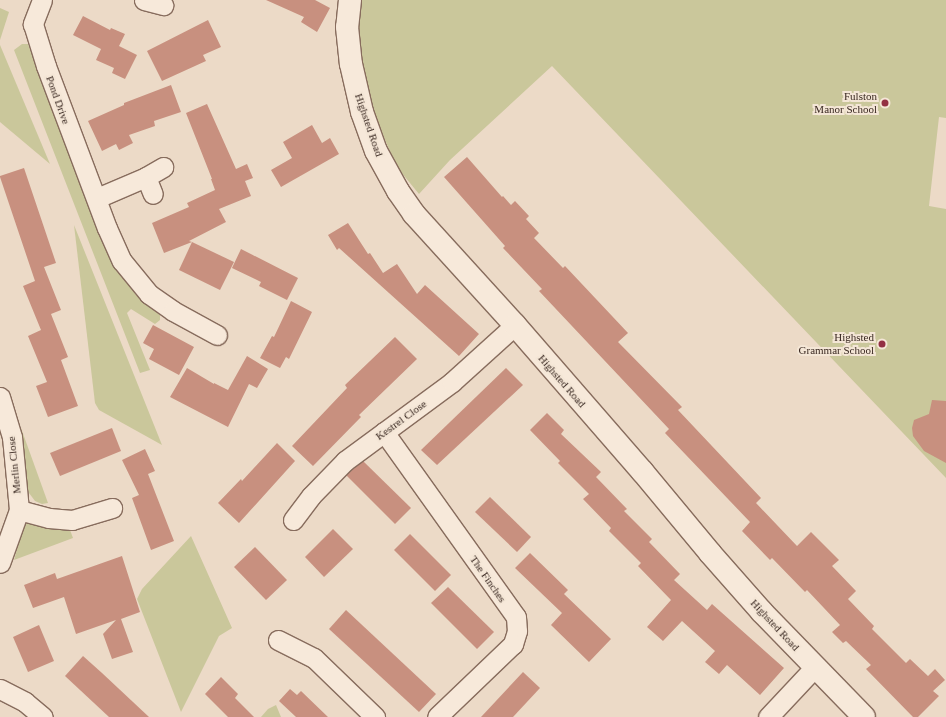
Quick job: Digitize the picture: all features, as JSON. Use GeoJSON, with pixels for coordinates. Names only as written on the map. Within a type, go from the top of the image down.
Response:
{"type":"FeatureCollection","features":[{"type":"Feature","properties":{"kind":"street","name":"Pond Drive"},"geometry":{"type":"LineString","coordinates":[[42,0],[33,24],[60,108],[97,198],[107,228],[122,261],[149,294],[173,311],[218,335]]}},
{"type":"Feature","properties":{"kind":"street"},"geometry":{"type":"LineString","coordinates":[[144,0],[163,5]]}},
{"type":"Feature","properties":{"kind":"street","name":"Highsted Road"},"geometry":{"type":"LineString","coordinates":[[350,0],[347,27],[351,64],[362,112],[376,151],[398,191],[414,214],[515,325],[642,471],[710,553],[815,667],[864,717]]}},
{"type":"Feature","properties":{"kind":"street"},"geometry":{"type":"LineString","coordinates":[[97,198],[149,186],[163,166]]}},
{"type":"Feature","properties":{"kind":"street","name":"Kestrel Close"},"geometry":{"type":"LineString","coordinates":[[293,520],[311,496],[346,461],[452,382],[515,325]]}},
{"type":"Feature","properties":{"kind":"street","name":"Merlin Close"},"geometry":{"type":"LineString","coordinates":[[0,397],[12,437],[14,477],[19,510],[0,563]]}},
{"type":"Feature","properties":{"kind":"street","name":"The Finches"},"geometry":{"type":"LineString","coordinates":[[384,432],[516,617],[517,631],[513,644],[437,717]]}},
{"type":"Feature","properties":{"kind":"street"},"geometry":{"type":"LineString","coordinates":[[19,510],[49,518],[72,520],[112,508]]}},
{"type":"Feature","properties":{"kind":"street"},"geometry":{"type":"LineString","coordinates":[[278,640],[314,658],[375,717]]}},
{"type":"Feature","properties":{"kind":"street"},"geometry":{"type":"LineString","coordinates":[[768,717],[815,667]]}},
{"type":"Feature","properties":{"kind":"street"},"geometry":{"type":"LineString","coordinates":[[0,689],[25,702],[43,717]]}},
{"type":"Feature","properties":{"kind":"shaded area","name":"Highsted Grammar School"},"geometry":{"type":"Polygon","coordinates":[[[361,0],[946,0],[946,118],[939,117],[929,206],[946,209],[946,478],[552,66],[450,160],[419,194],[396,166],[373,111],[359,59],[358,22],[361,0]]]}},
{"type":"Feature","properties":{"kind":"shaded area"},"geometry":{"type":"Polygon","coordinates":[[[0,8],[9,12],[0,40],[0,8]]]}},
{"type":"Feature","properties":{"kind":"shaded area"},"geometry":{"type":"Polygon","coordinates":[[[22,44],[28,44],[119,272],[136,295],[160,315],[160,320],[155,324],[131,309],[127,313],[150,370],[140,373],[14,50],[22,44]]]}},
{"type":"Feature","properties":{"kind":"shaded area"},"geometry":{"type":"Polygon","coordinates":[[[0,45],[50,164],[0,122],[0,45]]]}},
{"type":"Feature","properties":{"kind":"shaded area"},"geometry":{"type":"Polygon","coordinates":[[[74,225],[162,445],[99,410],[95,403],[74,225]]]}},
{"type":"Feature","properties":{"kind":"shaded area"},"geometry":{"type":"Polygon","coordinates":[[[21,428],[48,503],[42,504],[35,501],[26,489],[21,428]]]}},
{"type":"Feature","properties":{"kind":"shaded area"},"geometry":{"type":"Polygon","coordinates":[[[32,522],[64,527],[70,530],[73,538],[14,560],[24,525],[32,522]]]}},
{"type":"Feature","properties":{"kind":"shaded area"},"geometry":{"type":"Polygon","coordinates":[[[191,536],[232,628],[219,636],[181,712],[137,599],[142,589],[191,536]]]}},
{"type":"Feature","properties":{"kind":"shaded area"},"geometry":{"type":"Polygon","coordinates":[[[276,705],[281,717],[261,717],[268,709],[276,705]]]}},
{"type":"Feature","properties":{"kind":"building"},"geometry":{"type":"Polygon","coordinates":[[[266,0],[315,0],[330,8],[317,32],[301,22],[304,17],[266,0]]]}},
{"type":"Feature","properties":{"kind":"building"},"geometry":{"type":"Polygon","coordinates":[[[83,16],[110,30],[111,28],[125,34],[119,46],[137,55],[125,79],[112,73],[114,68],[96,60],[101,49],[73,35],[83,16]]]}},
{"type":"Feature","properties":{"kind":"building"},"geometry":{"type":"Polygon","coordinates":[[[208,20],[221,47],[203,55],[206,61],[162,81],[147,51],[208,20]]]}},
{"type":"Feature","properties":{"kind":"building"},"geometry":{"type":"Polygon","coordinates":[[[171,85],[181,112],[154,121],[155,126],[129,135],[133,143],[119,150],[116,144],[102,151],[88,121],[124,105],[124,103],[171,85]]]}},
{"type":"Feature","properties":{"kind":"building"},"geometry":{"type":"Polygon","coordinates":[[[207,104],[236,169],[247,164],[253,178],[245,181],[251,196],[219,209],[226,222],[189,241],[192,242],[164,253],[152,223],[189,207],[187,203],[215,190],[186,113],[207,104]]]}},
{"type":"Feature","properties":{"kind":"building"},"geometry":{"type":"Polygon","coordinates":[[[312,125],[322,143],[330,138],[339,154],[281,187],[271,170],[292,158],[283,142],[312,125]]]}},
{"type":"Feature","properties":{"kind":"building"},"geometry":{"type":"Polygon","coordinates":[[[467,157],[502,197],[503,196],[511,205],[515,201],[529,216],[526,219],[539,233],[534,238],[563,268],[565,266],[628,333],[618,342],[682,407],[678,410],[761,498],[756,503],[797,546],[811,532],[839,560],[832,566],[856,591],[848,599],[874,626],[872,629],[906,663],[910,659],[928,676],[935,669],[945,680],[933,691],[939,696],[918,717],[913,717],[866,669],[871,665],[846,641],[843,643],[832,632],[840,625],[807,590],[805,592],[772,558],[770,560],[742,531],[750,522],[665,433],[669,429],[539,291],[542,289],[503,248],[505,246],[444,177],[467,157]]]}},
{"type":"Feature","properties":{"kind":"building"},"geometry":{"type":"Polygon","coordinates":[[[24,168],[56,263],[44,267],[61,310],[51,314],[68,357],[61,360],[78,406],[48,417],[36,386],[47,382],[28,336],[41,330],[23,286],[35,281],[0,177],[24,168]]]}},
{"type":"Feature","properties":{"kind":"building"},"geometry":{"type":"Polygon","coordinates":[[[348,223],[368,254],[370,253],[383,273],[397,264],[417,294],[425,285],[479,334],[459,356],[339,248],[337,250],[328,235],[348,223]]]}},
{"type":"Feature","properties":{"kind":"building"},"geometry":{"type":"Polygon","coordinates":[[[192,242],[234,262],[220,290],[179,270],[192,242]]]}},
{"type":"Feature","properties":{"kind":"building"},"geometry":{"type":"Polygon","coordinates":[[[241,249],[298,278],[287,300],[259,286],[261,282],[232,268],[241,249]]]}},
{"type":"Feature","properties":{"kind":"building"},"geometry":{"type":"Polygon","coordinates":[[[291,301],[312,312],[289,359],[286,357],[280,368],[260,358],[272,336],[274,337],[291,301]]]}},
{"type":"Feature","properties":{"kind":"building"},"geometry":{"type":"Polygon","coordinates":[[[153,325],[194,347],[179,375],[149,359],[154,349],[143,343],[153,325]]]}},
{"type":"Feature","properties":{"kind":"building"},"geometry":{"type":"Polygon","coordinates":[[[395,337],[417,359],[359,415],[361,417],[313,466],[292,446],[347,388],[345,385],[395,337]]]}},
{"type":"Feature","properties":{"kind":"building"},"geometry":{"type":"Polygon","coordinates":[[[247,356],[268,369],[257,388],[249,384],[228,427],[170,397],[187,368],[214,384],[228,390],[247,356]]]}},
{"type":"Feature","properties":{"kind":"building"},"geometry":{"type":"Polygon","coordinates":[[[506,368],[523,385],[437,465],[421,450],[506,368]]]}},
{"type":"Feature","properties":{"kind":"building"},"geometry":{"type":"Polygon","coordinates":[[[932,400],[946,401],[946,463],[924,451],[913,436],[912,428],[914,420],[929,414],[932,400]]]}},
{"type":"Feature","properties":{"kind":"building"},"geometry":{"type":"Polygon","coordinates":[[[547,413],[564,430],[561,434],[601,472],[596,477],[627,509],[624,511],[652,539],[649,542],[680,574],[674,580],[707,610],[712,604],[784,668],[760,695],[727,665],[719,674],[705,662],[715,651],[682,621],[663,641],[647,627],[671,600],[638,566],[641,563],[609,531],[611,528],[583,499],[589,494],[558,463],[560,461],[530,430],[547,413]]]}},
{"type":"Feature","properties":{"kind":"building"},"geometry":{"type":"Polygon","coordinates":[[[112,428],[121,451],[60,476],[50,453],[112,428]]]}},
{"type":"Feature","properties":{"kind":"building"},"geometry":{"type":"Polygon","coordinates":[[[277,443],[295,461],[239,523],[218,503],[241,479],[242,481],[277,443]]]}},
{"type":"Feature","properties":{"kind":"building"},"geometry":{"type":"Polygon","coordinates":[[[145,449],[155,471],[148,474],[174,541],[151,550],[132,498],[139,495],[122,460],[145,449]]]}},
{"type":"Feature","properties":{"kind":"building"},"geometry":{"type":"Polygon","coordinates":[[[363,461],[411,508],[395,524],[346,475],[363,461]]]}},
{"type":"Feature","properties":{"kind":"building"},"geometry":{"type":"Polygon","coordinates":[[[490,497],[531,537],[517,552],[475,512],[490,497]]]}},
{"type":"Feature","properties":{"kind":"building"},"geometry":{"type":"Polygon","coordinates":[[[333,529],[353,549],[324,577],[305,557],[333,529]]]}},
{"type":"Feature","properties":{"kind":"building"},"geometry":{"type":"Polygon","coordinates":[[[410,534],[451,575],[435,591],[394,550],[410,534]]]}},
{"type":"Feature","properties":{"kind":"building"},"geometry":{"type":"Polygon","coordinates":[[[255,547],[287,580],[266,600],[234,567],[255,547]]]}},
{"type":"Feature","properties":{"kind":"building"},"geometry":{"type":"Polygon","coordinates":[[[530,553],[568,590],[564,594],[611,639],[589,662],[551,625],[562,613],[515,568],[530,553]]]}},
{"type":"Feature","properties":{"kind":"building"},"geometry":{"type":"Polygon","coordinates":[[[122,556],[140,612],[121,619],[133,652],[112,659],[103,634],[116,620],[76,634],[64,597],[33,608],[24,585],[55,573],[57,579],[122,556]]]}},
{"type":"Feature","properties":{"kind":"building"},"geometry":{"type":"Polygon","coordinates":[[[448,587],[494,632],[477,649],[431,603],[448,587]]]}},
{"type":"Feature","properties":{"kind":"building"},"geometry":{"type":"Polygon","coordinates":[[[346,610],[436,694],[419,712],[329,629],[346,610]]]}},
{"type":"Feature","properties":{"kind":"building"},"geometry":{"type":"Polygon","coordinates":[[[39,625],[54,661],[28,672],[13,637],[39,625]]]}},
{"type":"Feature","properties":{"kind":"building"},"geometry":{"type":"Polygon","coordinates":[[[83,656],[149,717],[109,717],[65,676],[83,656]]]}},
{"type":"Feature","properties":{"kind":"building"},"geometry":{"type":"Polygon","coordinates":[[[523,672],[540,688],[513,717],[481,717],[523,672]]]}},
{"type":"Feature","properties":{"kind":"building"},"geometry":{"type":"Polygon","coordinates":[[[221,677],[238,694],[235,698],[254,717],[228,717],[205,694],[221,677]]]}},
{"type":"Feature","properties":{"kind":"building"},"geometry":{"type":"Polygon","coordinates":[[[290,689],[297,695],[301,691],[328,717],[296,717],[279,701],[290,689]]]}},
{"type":"Feature","properties":{"kind":"place","name":"Fulston Manor School"},"geometry":{"type":"Point","coordinates":[885,103]}},
{"type":"Feature","properties":{"kind":"place","name":"Highsted Grammar School"},"geometry":{"type":"Point","coordinates":[882,344]}}]}
